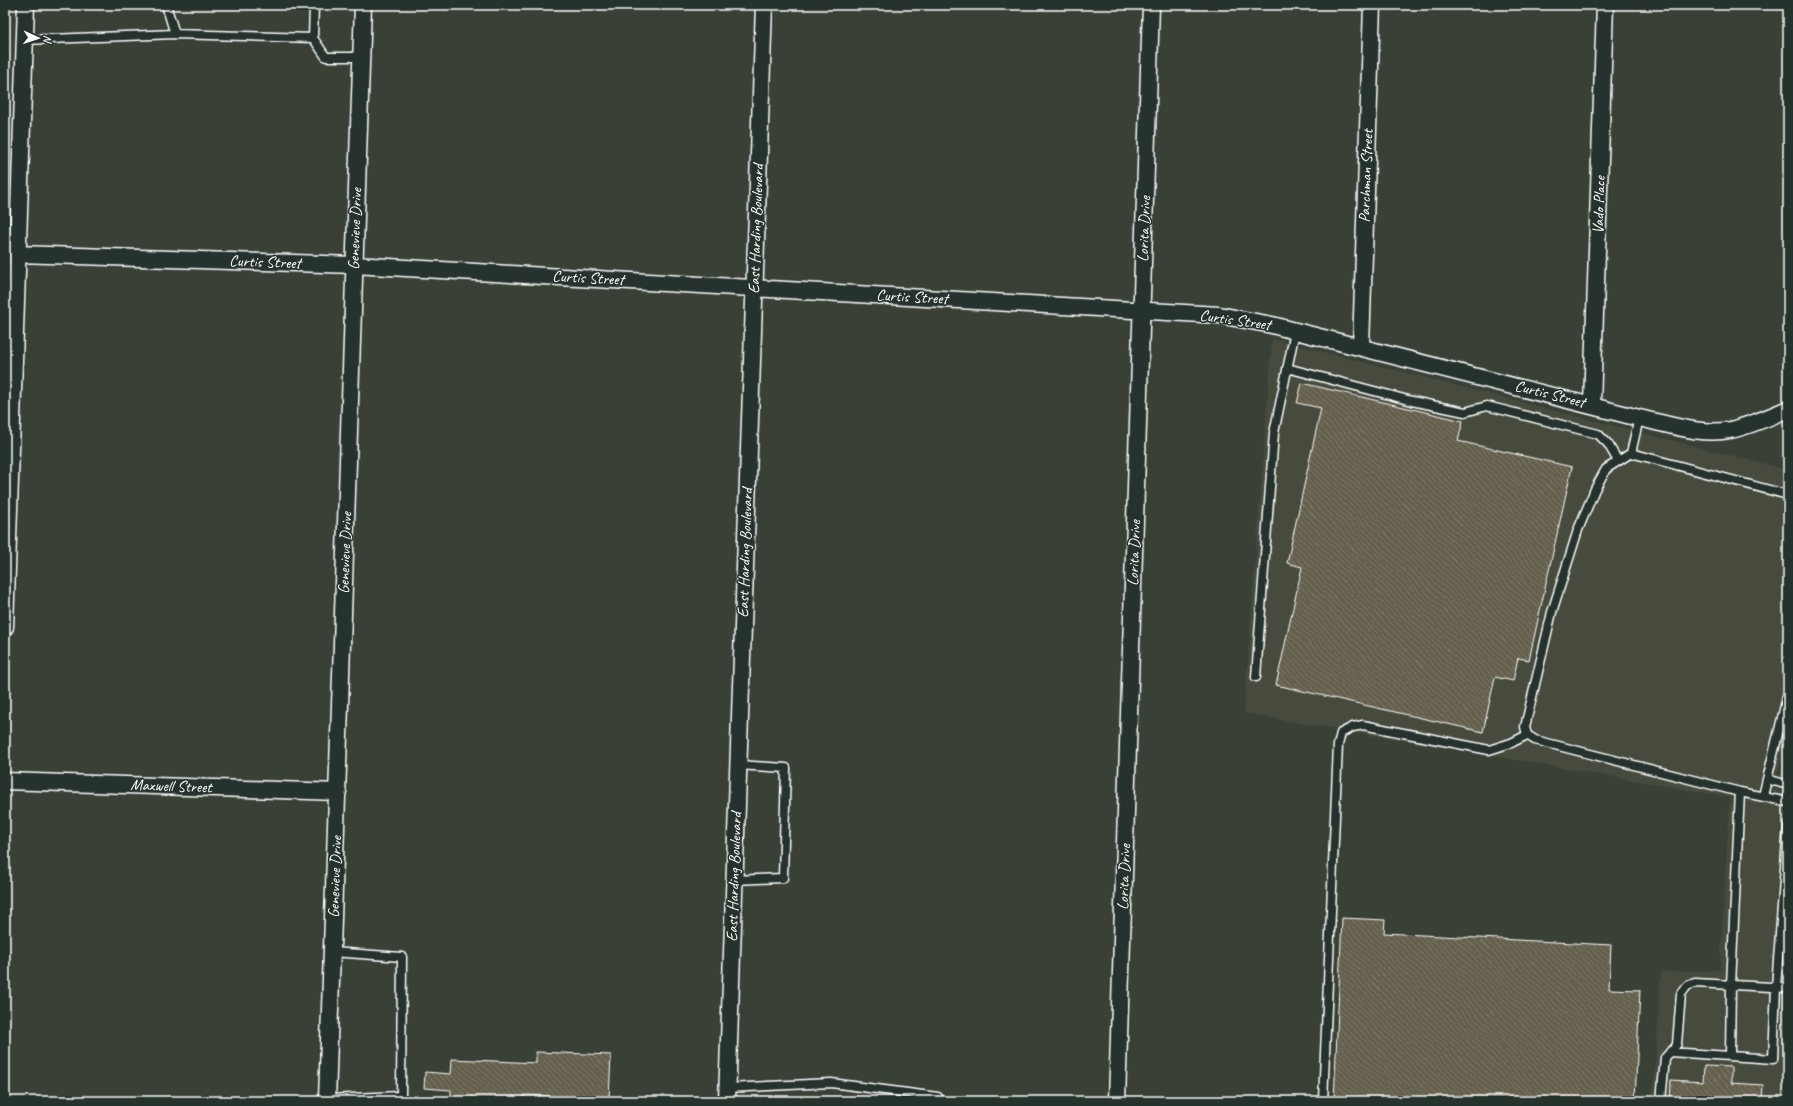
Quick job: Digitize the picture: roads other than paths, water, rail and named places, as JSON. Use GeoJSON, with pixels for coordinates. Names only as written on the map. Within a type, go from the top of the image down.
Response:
{"type":"FeatureCollection","features":[{"type":"Feature","properties":{"kind":"street"},"geometry":{"type":"LineString","coordinates":[[5,627],[26,5]]}},
{"type":"Feature","properties":{"kind":"street","name":"Genevieve Drive"},"geometry":{"type":"LineString","coordinates":[[327,1100],[363,5]]}},
{"type":"Feature","properties":{"kind":"street","name":"East Harding Boulevard"},"geometry":{"type":"LineString","coordinates":[[727,1094],[753,287],[764,5]]}},
{"type":"Feature","properties":{"kind":"street","name":"Lorita Drive"},"geometry":{"type":"LineString","coordinates":[[1117,1101],[1151,5]]}},
{"type":"Feature","properties":{"kind":"street","name":"Parchman Street"},"geometry":{"type":"LineString","coordinates":[[1361,347],[1372,5]]}},
{"type":"Feature","properties":{"kind":"street","name":"Vado Place"},"geometry":{"type":"LineString","coordinates":[[1592,405],[1605,5]]}},
{"type":"Feature","properties":{"kind":"street","name":"Curtis Street"},"geometry":{"type":"LineString","coordinates":[[18,254],[354,265],[1219,315],[1295,330],[1639,418],[1701,431],[1730,430],[1761,421],[1788,409]]}},
{"type":"Feature","properties":{"kind":"street","name":"Maxwell Street"},"geometry":{"type":"LineString","coordinates":[[5,781],[338,792]]}},
{"type":"Feature","properties":{"kind":"lane"},"geometry":{"type":"LineString","coordinates":[[166,5],[175,34]]}},
{"type":"Feature","properties":{"kind":"lane"},"geometry":{"type":"LineString","coordinates":[[314,5],[313,38],[326,57],[361,57]]}},
{"type":"Feature","properties":{"kind":"lane"},"geometry":{"type":"LineString","coordinates":[[25,40],[175,34],[313,38]]}},
{"type":"Feature","properties":{"kind":"lane"},"geometry":{"type":"LineString","coordinates":[[1256,677],[1274,433],[1295,330]]}},
{"type":"Feature","properties":{"kind":"lane"},"geometry":{"type":"LineString","coordinates":[[1287,368],[1412,401],[1465,412],[1487,406],[1598,434],[1608,444],[1618,461]]}},
{"type":"Feature","properties":{"kind":"lane"},"geometry":{"type":"LineString","coordinates":[[1639,418],[1630,453],[1606,469],[1595,489],[1565,569],[1552,612],[1525,727],[1528,736],[1535,740],[1740,792],[1788,802]]}},
{"type":"Feature","properties":{"kind":"lane"},"geometry":{"type":"LineString","coordinates":[[1630,453],[1788,495]]}},
{"type":"Feature","properties":{"kind":"lane"},"geometry":{"type":"LineString","coordinates":[[1763,796],[1788,693]]}},
{"type":"Feature","properties":{"kind":"lane"},"geometry":{"type":"LineString","coordinates":[[1323,1101],[1338,753],[1341,733],[1352,726],[1363,725],[1490,750],[1528,736]]}},
{"type":"Feature","properties":{"kind":"lane"},"geometry":{"type":"LineString","coordinates":[[734,880],[783,878],[786,768],[738,765]]}},
{"type":"Feature","properties":{"kind":"lane"},"geometry":{"type":"LineString","coordinates":[[1767,779],[1788,784]]}},
{"type":"Feature","properties":{"kind":"lane"},"geometry":{"type":"LineString","coordinates":[[1730,1056],[1731,985],[1740,792]]}},
{"type":"Feature","properties":{"kind":"lane"},"geometry":{"type":"LineString","coordinates":[[1670,1052],[1773,1059],[1776,987],[1788,826]]}},
{"type":"Feature","properties":{"kind":"lane"},"geometry":{"type":"LineString","coordinates":[[327,1100],[401,1096],[402,957],[332,952]]}},
{"type":"Feature","properties":{"kind":"lane"},"geometry":{"type":"LineString","coordinates":[[1661,1101],[1665,1058],[1678,1044],[1681,994],[1687,986],[1695,983],[1788,988]]}},
{"type":"Feature","properties":{"kind":"lane"},"geometry":{"type":"LineString","coordinates":[[727,1094],[831,1083],[938,1097],[940,1101]]}}]}
